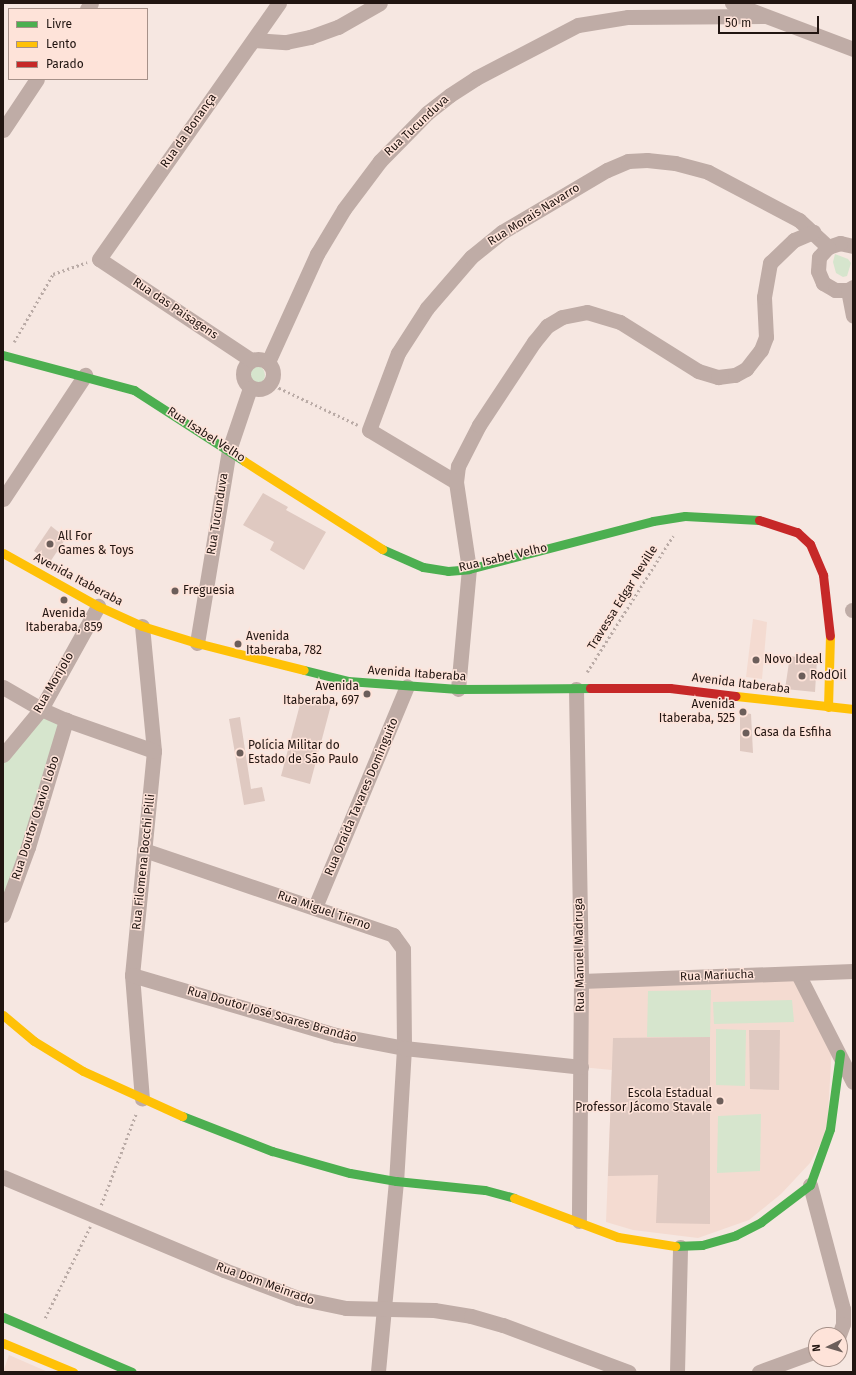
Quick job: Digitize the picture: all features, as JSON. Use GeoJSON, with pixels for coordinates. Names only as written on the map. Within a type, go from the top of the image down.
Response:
{"type":"FeatureCollection","features":[{"type":"Feature","properties":{"kind":"street","name":"Rua da Bonança"},"geometry":{"type":"LineString","coordinates":[[99,259],[279,3]]}},
{"type":"Feature","properties":{"kind":"street"},"geometry":{"type":"LineString","coordinates":[[254,40],[286,42],[310,37],[338,27],[380,3]]}},
{"type":"Feature","properties":{"kind":"street"},"geometry":{"type":"LineString","coordinates":[[732,3],[853,50]]}},
{"type":"Feature","properties":{"kind":"street","name":"Rua Tucunduva"},"geometry":{"type":"LineString","coordinates":[[268,362],[317,254],[344,209],[380,161],[427,113],[450,95],[476,78],[578,26],[628,17],[764,16]]}},
{"type":"Feature","properties":{"kind":"street"},"geometry":{"type":"LineString","coordinates":[[3,130],[37,80]]}},
{"type":"Feature","properties":{"kind":"street","name":"Rua Morais Navarro"},"geometry":{"type":"LineString","coordinates":[[369,430],[398,353],[427,308],[448,280],[471,257],[502,232],[621,164],[647,160],[675,163],[708,172],[763,199],[813,232],[828,247]]}},
{"type":"Feature","properties":{"kind":"street"},"geometry":{"type":"LineString","coordinates":[[458,690],[469,569],[456,482],[458,466],[479,425],[534,342],[552,323],[573,313],[587,312],[605,316],[641,334],[698,371],[718,377],[735,375],[746,369],[761,350],[766,337],[764,291],[770,263],[794,240],[813,232]]}},
{"type":"Feature","properties":{"kind":"street"},"geometry":{"type":"LineString","coordinates":[[853,245],[840,243],[828,247],[819,257],[818,271],[823,283],[835,290],[851,288],[853,316]]}},
{"type":"Feature","properties":{"kind":"street","name":"Rua das Paisagens"},"geometry":{"type":"LineString","coordinates":[[99,259],[251,360]]}},
{"type":"Feature","properties":{"kind":"street","name":"Rua Isabel Velho"},"geometry":{"type":"LineString","coordinates":[[4,355],[85,375],[134,390],[400,559],[423,567],[448,571],[469,569],[653,521],[685,516],[749,518],[775,524],[796,532],[810,544],[818,558],[828,602],[830,662],[828,707]]}},
{"type":"Feature","properties":{"kind":"street"},"geometry":{"type":"LineString","coordinates":[[258,359],[268,362],[273,371],[272,380],[260,390],[250,388],[242,375],[245,365],[251,360],[258,359]]}},
{"type":"Feature","properties":{"kind":"street"},"geometry":{"type":"LineString","coordinates":[[3,499],[85,375]]}},
{"type":"Feature","properties":{"kind":"street","name":"Rua Tucunduva"},"geometry":{"type":"LineString","coordinates":[[197,644],[229,450],[250,388]]}},
{"type":"Feature","properties":{"kind":"street"},"geometry":{"type":"LineString","coordinates":[[369,430],[456,482]]}},
{"type":"Feature","properties":{"kind":"street","name":"Avenida Itaberaba"},"geometry":{"type":"LineString","coordinates":[[3,553],[98,606],[142,626],[197,644],[348,681],[458,690],[670,688],[853,709]]}},
{"type":"Feature","properties":{"kind":"street","name":"Rua Monjolo"},"geometry":{"type":"LineString","coordinates":[[3,755],[41,709],[98,606]]}},
{"type":"Feature","properties":{"kind":"street","name":"Rua Filomena Bocchi Pilli"},"geometry":{"type":"LineString","coordinates":[[142,626],[154,751],[132,975],[142,1099]]}},
{"type":"Feature","properties":{"kind":"street","name":"Rua Oraida Tavares Dominguito"},"geometry":{"type":"LineString","coordinates":[[315,907],[407,686]]}},
{"type":"Feature","properties":{"kind":"street"},"geometry":{"type":"LineString","coordinates":[[3,687],[41,709],[66,720],[154,751]]}},
{"type":"Feature","properties":{"kind":"street","name":"Rua Manuel Madruga"},"geometry":{"type":"LineString","coordinates":[[576,689],[581,981],[579,1221]]}},
{"type":"Feature","properties":{"kind":"street","name":"Rua Doutor Otavio Lobo"},"geometry":{"type":"LineString","coordinates":[[3,913],[28,847],[66,720]]}},
{"type":"Feature","properties":{"kind":"street","name":"Rua Miguel Tierno"},"geometry":{"type":"LineString","coordinates":[[144,850],[394,935],[399,940],[404,956],[404,1048]]}},
{"type":"Feature","properties":{"kind":"street","name":"Rua Mariucha"},"geometry":{"type":"LineString","coordinates":[[581,981],[853,971]]}},
{"type":"Feature","properties":{"kind":"street"},"geometry":{"type":"LineString","coordinates":[[798,974],[853,1082]]}},
{"type":"Feature","properties":{"kind":"street","name":"Rua Doutor José Soares Brandão"},"geometry":{"type":"LineString","coordinates":[[132,975],[336,1035],[404,1048],[581,1068]]}},
{"type":"Feature","properties":{"kind":"street"},"geometry":{"type":"LineString","coordinates":[[3,1015],[34,1041],[83,1072],[205,1127],[272,1151],[350,1173],[396,1181],[485,1190],[579,1221],[618,1237],[680,1247],[702,1245],[736,1235],[761,1222],[810,1185],[830,1129],[840,1054]]}},
{"type":"Feature","properties":{"kind":"street"},"geometry":{"type":"LineString","coordinates":[[378,1372],[382,1310],[396,1181],[404,1048]]}},
{"type":"Feature","properties":{"kind":"street","name":"Rua Dom Meinrado"},"geometry":{"type":"LineString","coordinates":[[3,1177],[224,1270],[298,1298],[346,1308],[434,1310],[471,1316],[503,1325],[629,1372]]}},
{"type":"Feature","properties":{"kind":"street"},"geometry":{"type":"LineString","coordinates":[[810,1185],[843,1309],[842,1327]]}},
{"type":"Feature","properties":{"kind":"street"},"geometry":{"type":"LineString","coordinates":[[677,1372],[680,1247]]}},
{"type":"Feature","properties":{"kind":"street"},"geometry":{"type":"LineString","coordinates":[[3,1316],[132,1372]]}},
{"type":"Feature","properties":{"kind":"street"},"geometry":{"type":"LineString","coordinates":[[3,1343],[73,1372]]}},
{"type":"Feature","properties":{"kind":"street"},"geometry":{"type":"LineString","coordinates":[[759,1372],[808,1354]]}},
{"type":"Feature","properties":{"kind":"path"},"geometry":{"type":"LineString","coordinates":[[4,355],[53,274],[99,259]]}},
{"type":"Feature","properties":{"kind":"path"},"geometry":{"type":"LineString","coordinates":[[272,380],[279,388],[369,430]]}},
{"type":"Feature","properties":{"kind":"path","name":"Travessa Edgar Neville"},"geometry":{"type":"LineString","coordinates":[[576,689],[685,516]]}},
{"type":"Feature","properties":{"kind":"path"},"geometry":{"type":"LineString","coordinates":[[38,1332],[96,1215],[142,1099]]}},
{"type":"Feature","properties":{"kind":"shaded area","name":"Novo Ideal"},"geometry":{"type":"Polygon","coordinates":[[[753,619],[767,622],[762,679],[746,677],[753,619]]]}},
{"type":"Feature","properties":{"kind":"shaded area","name":"Escola Estadual Professor Jácomo Stavale"},"geometry":{"type":"Polygon","coordinates":[[[791,972],[832,1045],[827,1132],[810,1163],[781,1194],[749,1220],[698,1238],[633,1230],[606,1222],[612,1070],[581,1067],[577,986],[791,972]]]}},
{"type":"Feature","properties":{"kind":"shaded area"},"geometry":{"type":"Polygon","coordinates":[[[9,1355],[48,1372],[3,1372],[9,1355]]]}},
{"type":"Feature","properties":{"kind":"green space"},"geometry":{"type":"Polygon","coordinates":[[[835,254],[848,259],[851,263],[847,276],[843,277],[836,273],[833,262],[835,254]]]}},
{"type":"Feature","properties":{"kind":"green space"},"geometry":{"type":"Polygon","coordinates":[[[255,365],[262,368],[265,375],[262,382],[255,385],[248,382],[245,375],[248,368],[255,365]]]}},
{"type":"Feature","properties":{"kind":"green space"},"geometry":{"type":"Polygon","coordinates":[[[41,709],[66,720],[3,911],[3,755],[41,709]]]}},
{"type":"Feature","properties":{"kind":"green space"},"geometry":{"type":"Polygon","coordinates":[[[711,990],[710,1037],[647,1037],[648,991],[711,990]]]}},
{"type":"Feature","properties":{"kind":"green space"},"geometry":{"type":"Polygon","coordinates":[[[792,1000],[794,1022],[714,1024],[713,1002],[792,1000]]]}},
{"type":"Feature","properties":{"kind":"green space"},"geometry":{"type":"Polygon","coordinates":[[[716,1029],[746,1030],[745,1086],[716,1085],[716,1029]]]}},
{"type":"Feature","properties":{"kind":"green space"},"geometry":{"type":"Polygon","coordinates":[[[761,1114],[760,1171],[717,1173],[718,1116],[761,1114]]]}},
{"type":"Feature","properties":{"kind":"building"},"geometry":{"type":"Polygon","coordinates":[[[263,493],[288,507],[286,510],[326,532],[304,570],[270,550],[274,542],[243,525],[263,493]]]}},
{"type":"Feature","properties":{"kind":"building","name":"All For Games & Toys"},"geometry":{"type":"Polygon","coordinates":[[[51,526],[66,538],[50,562],[34,551],[51,526]]]}},
{"type":"Feature","properties":{"kind":"building","name":"RodOil"},"geometry":{"type":"Polygon","coordinates":[[[790,656],[817,660],[815,692],[785,689],[790,656]]]}},
{"type":"Feature","properties":{"kind":"building"},"geometry":{"type":"Polygon","coordinates":[[[302,697],[331,705],[310,784],[281,776],[302,697]]]}},
{"type":"Feature","properties":{"kind":"building","name":"Casa da Esfiha"},"geometry":{"type":"Polygon","coordinates":[[[740,712],[751,714],[753,753],[740,751],[740,712]]]}},
{"type":"Feature","properties":{"kind":"building","name":"Polícia Militar do Estado de São Paulo"},"geometry":{"type":"Polygon","coordinates":[[[240,717],[251,789],[262,787],[265,801],[244,805],[229,719],[240,717]]]}},
{"type":"Feature","properties":{"kind":"building"},"geometry":{"type":"Polygon","coordinates":[[[749,1030],[780,1030],[779,1090],[750,1089],[749,1030]]]}},
{"type":"Feature","properties":{"kind":"building"},"geometry":{"type":"Polygon","coordinates":[[[710,1037],[710,1224],[656,1223],[658,1175],[608,1176],[613,1038],[710,1037]]]}},
{"type":"Feature","properties":{"kind":"traffic: fast"},"geometry":{"type":"LineString","coordinates":[[3,355],[134,390],[244,461]]}},
{"type":"Feature","properties":{"kind":"traffic: fast"},"geometry":{"type":"LineString","coordinates":[[382,549],[423,567],[448,571],[469,569],[653,521],[685,516],[759,520]]}},
{"type":"Feature","properties":{"kind":"traffic: fast"},"geometry":{"type":"LineString","coordinates":[[304,670],[348,681],[458,689],[590,688]]}},
{"type":"Feature","properties":{"kind":"traffic: fast"},"geometry":{"type":"LineString","coordinates":[[675,1246],[702,1245],[736,1235],[761,1222],[810,1185],[830,1129],[840,1054]]}},
{"type":"Feature","properties":{"kind":"traffic: fast"},"geometry":{"type":"LineString","coordinates":[[182,1116],[272,1151],[350,1173],[396,1181],[485,1190],[514,1198]]}},
{"type":"Feature","properties":{"kind":"traffic: fast"},"geometry":{"type":"LineString","coordinates":[[3,1317],[132,1372]]}},
{"type":"Feature","properties":{"kind":"traffic: slow"},"geometry":{"type":"LineString","coordinates":[[244,461],[382,549]]}},
{"type":"Feature","properties":{"kind":"traffic: slow"},"geometry":{"type":"LineString","coordinates":[[3,553],[98,606],[142,626],[197,643],[304,670]]}},
{"type":"Feature","properties":{"kind":"traffic: slow"},"geometry":{"type":"LineString","coordinates":[[828,707],[830,636]]}},
{"type":"Feature","properties":{"kind":"traffic: slow"},"geometry":{"type":"LineString","coordinates":[[736,696],[853,709]]}},
{"type":"Feature","properties":{"kind":"traffic: slow"},"geometry":{"type":"LineString","coordinates":[[3,1015],[34,1041],[83,1071],[182,1116]]}},
{"type":"Feature","properties":{"kind":"traffic: slow"},"geometry":{"type":"LineString","coordinates":[[514,1198],[618,1237],[675,1246]]}},
{"type":"Feature","properties":{"kind":"traffic: slow"},"geometry":{"type":"LineString","coordinates":[[3,1343],[73,1372]]}},
{"type":"Feature","properties":{"kind":"traffic: jam"},"geometry":{"type":"LineString","coordinates":[[759,520],[797,532],[810,544],[823,575],[830,636]]}},
{"type":"Feature","properties":{"kind":"traffic: jam"},"geometry":{"type":"LineString","coordinates":[[590,688],[670,688],[736,696]]}},
{"type":"Feature","properties":{"kind":"place","name":"All For Games & Toys"},"geometry":{"type":"Point","coordinates":[50,544]}},
{"type":"Feature","properties":{"kind":"place","name":"Freguesia"},"geometry":{"type":"Point","coordinates":[175,591]}},
{"type":"Feature","properties":{"kind":"place","name":"Avenida Itaberaba, 859"},"geometry":{"type":"Point","coordinates":[64,600]}},
{"type":"Feature","properties":{"kind":"place","name":"Avenida Itaberaba, 782"},"geometry":{"type":"Point","coordinates":[238,644]}},
{"type":"Feature","properties":{"kind":"place","name":"Novo Ideal"},"geometry":{"type":"Point","coordinates":[756,660]}},
{"type":"Feature","properties":{"kind":"place","name":"RodOil"},"geometry":{"type":"Point","coordinates":[802,676]}},
{"type":"Feature","properties":{"kind":"place","name":"Avenida Itaberaba, 697"},"geometry":{"type":"Point","coordinates":[367,694]}},
{"type":"Feature","properties":{"kind":"place","name":"Avenida Itaberaba, 525"},"geometry":{"type":"Point","coordinates":[743,712]}},
{"type":"Feature","properties":{"kind":"place","name":"Casa da Esfiha"},"geometry":{"type":"Point","coordinates":[746,733]}},
{"type":"Feature","properties":{"kind":"place","name":"Polícia Militar do Estado de São Paulo"},"geometry":{"type":"Point","coordinates":[240,753]}},
{"type":"Feature","properties":{"kind":"place","name":"Escola Estadual Professor Jácomo Stavale"},"geometry":{"type":"Point","coordinates":[720,1101]}}]}
